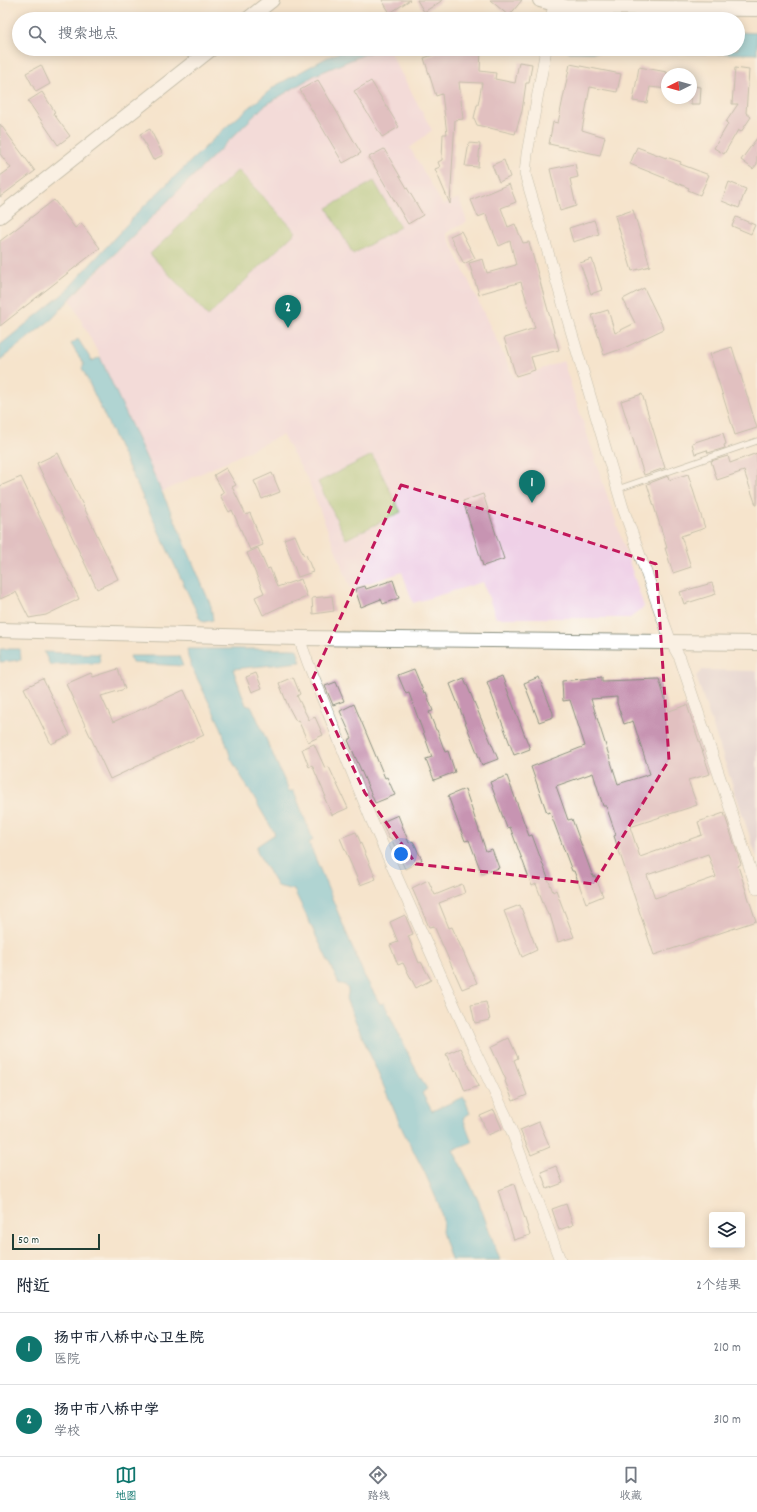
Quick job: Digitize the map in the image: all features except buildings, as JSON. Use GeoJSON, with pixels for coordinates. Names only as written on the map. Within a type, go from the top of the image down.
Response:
{"type":"FeatureCollection","features":[{"type":"Feature","properties":{"kind":"street"},"geometry":{"type":"LineString","coordinates":[[257,12],[272,0]]}},
{"type":"Feature","properties":{"kind":"street"},"geometry":{"type":"LineString","coordinates":[[540,0],[555,2],[566,7],[737,4],[757,9]]}},
{"type":"Feature","properties":{"kind":"street"},"geometry":{"type":"LineString","coordinates":[[553,12],[555,2]]}},
{"type":"Feature","properties":{"kind":"street"},"geometry":{"type":"LineString","coordinates":[[0,216],[202,56]]}},
{"type":"Feature","properties":{"kind":"street"},"geometry":{"type":"LineString","coordinates":[[545,56],[527,154],[525,174],[618,489],[671,642],[680,658],[757,889]]}},
{"type":"Feature","properties":{"kind":"street"},"geometry":{"type":"LineString","coordinates":[[0,630],[299,638],[757,643]]}},
{"type":"Feature","properties":{"kind":"street"},"geometry":{"type":"LineString","coordinates":[[299,638],[371,819],[472,1045],[506,1116],[560,1260]]}},
{"type":"Feature","properties":{"kind":"lane"},"geometry":{"type":"LineString","coordinates":[[618,489],[757,441]]}},
{"type":"Feature","properties":{"kind":"highlighted area"},"geometry":{"type":"Polygon","coordinates":[[[401,485],[540,526],[656,564],[669,760],[594,884],[416,864],[365,793],[312,680],[401,485]]]}},
{"type":"Feature","properties":{"kind":"shaded area"},"geometry":{"type":"Polygon","coordinates":[[[360,56],[392,56],[432,130],[410,148],[443,205],[459,198],[467,222],[446,233],[515,379],[563,361],[644,607],[630,618],[496,618],[483,582],[413,603],[402,572],[351,589],[308,480],[282,435],[162,492],[100,357],[70,299],[264,106],[315,75],[360,56]]]}},
{"type":"Feature","properties":{"kind":"shaded area"},"geometry":{"type":"Polygon","coordinates":[[[702,670],[757,671],[757,858],[696,676],[702,670]]]}},
{"type":"Feature","properties":{"kind":"green space"},"geometry":{"type":"Polygon","coordinates":[[[238,170],[296,232],[208,316],[150,254],[238,170]]]}},
{"type":"Feature","properties":{"kind":"green space"},"geometry":{"type":"Polygon","coordinates":[[[374,181],[400,227],[353,254],[327,208],[374,181]]]}},
{"type":"Feature","properties":{"kind":"green space"},"geometry":{"type":"Polygon","coordinates":[[[372,455],[401,512],[346,539],[318,482],[372,455]]]}},
{"type":"Feature","properties":{"kind":"water"},"geometry":{"type":"Polygon","coordinates":[[[745,32],[757,33],[757,54],[745,54],[745,32]]]}},
{"type":"Feature","properties":{"kind":"water"},"geometry":{"type":"Polygon","coordinates":[[[331,56],[360,56],[315,75],[264,106],[82,286],[52,319],[0,360],[0,345],[64,293],[141,209],[225,128],[275,86],[331,56]]]}},
{"type":"Feature","properties":{"kind":"water"},"geometry":{"type":"Polygon","coordinates":[[[78,339],[92,361],[100,357],[177,525],[211,606],[213,620],[204,622],[200,619],[82,368],[84,365],[71,344],[78,339]]]}},
{"type":"Feature","properties":{"kind":"water"},"geometry":{"type":"Polygon","coordinates":[[[0,649],[20,649],[21,660],[0,662],[0,649]]]}},
{"type":"Feature","properties":{"kind":"water"},"geometry":{"type":"Polygon","coordinates":[[[187,649],[297,649],[301,662],[233,669],[246,705],[252,707],[289,791],[294,791],[313,840],[309,843],[364,975],[380,1004],[384,1003],[413,1064],[427,1089],[422,1093],[432,1111],[464,1097],[470,1113],[463,1118],[472,1142],[453,1150],[478,1200],[500,1260],[451,1260],[442,1232],[443,1221],[439,1205],[424,1171],[403,1131],[346,999],[348,990],[345,985],[339,984],[294,890],[277,886],[257,852],[257,846],[275,834],[231,759],[221,727],[192,668],[187,649]]]}},
{"type":"Feature","properties":{"kind":"water"},"geometry":{"type":"Polygon","coordinates":[[[44,652],[99,654],[100,663],[50,665],[44,652]]]}},
{"type":"Feature","properties":{"kind":"water"},"geometry":{"type":"Polygon","coordinates":[[[130,656],[179,656],[183,666],[132,663],[130,656]]]}},
{"type":"Feature","properties":{"kind":"place","name":"扬中市八桥中学"},"geometry":{"type":"Point","coordinates":[288,328]}},
{"type":"Feature","properties":{"kind":"place","name":"扬中市八桥中心卫生院"},"geometry":{"type":"Point","coordinates":[532,503]}}]}
